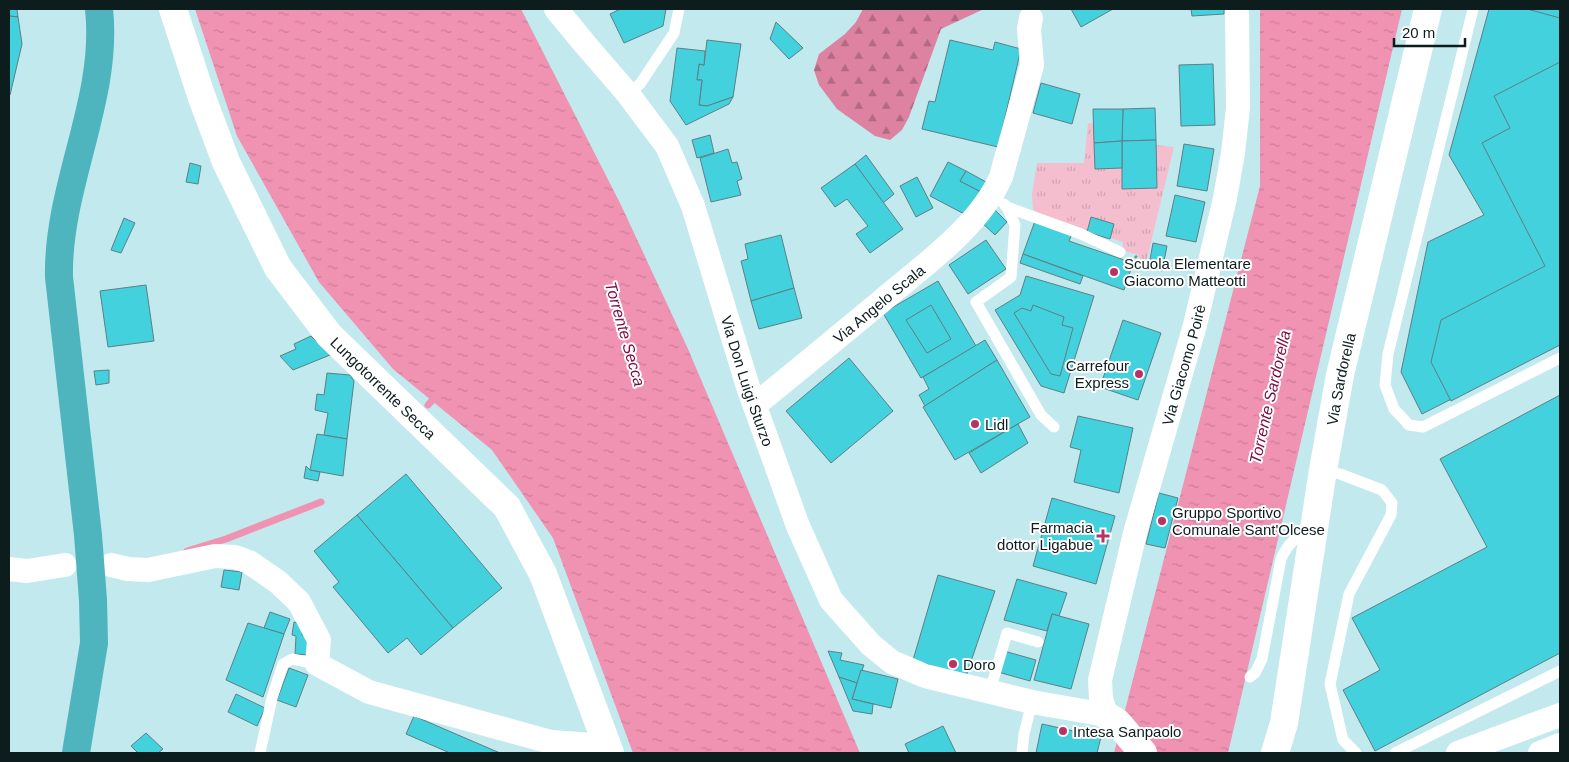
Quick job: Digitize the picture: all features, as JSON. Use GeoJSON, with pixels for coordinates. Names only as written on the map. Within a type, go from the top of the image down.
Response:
{"type":"FeatureCollection","features":[{"type":"Feature","properties":{"kind":"highway"},"geometry":{"type":"LineString","coordinates":[[76,753],[94,643],[93,600],[88,535],[59,277],[59,261],[68,197],[90,103],[100,49],[99,9]]}},
{"type":"Feature","properties":{"kind":"main road","name":"Lungotorrente Secca"},"geometry":{"type":"LineString","coordinates":[[173,9],[201,95],[226,162],[278,268],[329,335],[507,507],[544,574],[610,750]]}},
{"type":"Feature","properties":{"kind":"main road","name":"Via Sardorella"},"geometry":{"type":"LineString","coordinates":[[1275,753],[1284,723],[1323,470],[1340,375],[1428,9]]}},
{"type":"Feature","properties":{"kind":"main road"},"geometry":{"type":"LineString","coordinates":[[1112,719],[1143,753]]}},
{"type":"Feature","properties":{"kind":"street","name":"Via Don Luigi Sturzo"},"geometry":{"type":"LineString","coordinates":[[556,9],[628,94],[667,146],[693,206],[755,406],[798,526],[831,600],[871,646],[892,662],[925,676],[1112,719]]}},
{"type":"Feature","properties":{"kind":"street","name":"Via Giacomo Poirè"},"geometry":{"type":"LineString","coordinates":[[1112,719],[1101,698],[1100,680],[1135,533],[1203,292],[1233,154],[1238,108],[1237,9]]}},
{"type":"Feature","properties":{"kind":"street","name":"Via Angelo Scala"},"geometry":{"type":"LineString","coordinates":[[755,406],[937,254],[977,216],[1000,200],[1001,177],[1032,65],[1029,29],[1031,18]]}},
{"type":"Feature","properties":{"kind":"street"},"geometry":{"type":"LineString","coordinates":[[111,565],[128,569],[148,570],[215,556],[235,557],[249,562],[278,582],[299,602],[319,640],[317,664],[369,692],[551,742],[610,750]]}},
{"type":"Feature","properties":{"kind":"street"},"geometry":{"type":"LineString","coordinates":[[9,569],[27,571],[65,565]]}},
{"type":"Feature","properties":{"kind":"street"},"geometry":{"type":"LineString","coordinates":[[1458,753],[1560,715]]}},
{"type":"Feature","properties":{"kind":"street"},"geometry":{"type":"LineString","coordinates":[[1540,753],[1560,745]]}},
{"type":"Feature","properties":{"kind":"lane"},"geometry":{"type":"LineString","coordinates":[[628,94],[640,84],[674,33],[679,9]]}},
{"type":"Feature","properties":{"kind":"lane"},"geometry":{"type":"LineString","coordinates":[[1473,9],[1388,354],[1385,385],[1394,409],[1409,424],[1423,427],[1560,358]]}},
{"type":"Feature","properties":{"kind":"lane"},"geometry":{"type":"LineString","coordinates":[[1000,200],[1120,252]]}},
{"type":"Feature","properties":{"kind":"lane"},"geometry":{"type":"LineString","coordinates":[[1000,200],[1015,225],[1011,277],[976,302],[1041,415],[1054,427]]}},
{"type":"Feature","properties":{"kind":"lane"},"geometry":{"type":"LineString","coordinates":[[1323,470],[1340,474],[1382,490],[1392,503],[1391,515],[1349,594],[1330,684],[1343,740],[1356,753]]}},
{"type":"Feature","properties":{"kind":"lane"},"geometry":{"type":"LineString","coordinates":[[1250,677],[1262,659],[1281,559],[1292,541],[1314,531]]}},
{"type":"Feature","properties":{"kind":"lane"},"geometry":{"type":"LineString","coordinates":[[990,691],[1007,633],[1038,642]]}},
{"type":"Feature","properties":{"kind":"lane"},"geometry":{"type":"LineString","coordinates":[[260,753],[272,698],[283,664],[292,659],[317,664]]}},
{"type":"Feature","properties":{"kind":"lane"},"geometry":{"type":"LineString","coordinates":[[1394,753],[1560,671]]}},
{"type":"Feature","properties":{"kind":"lane"},"geometry":{"type":"LineString","coordinates":[[1022,753],[1024,734],[1032,702]]}},
{"type":"Feature","properties":{"kind":"green space"},"geometry":{"type":"Polygon","coordinates":[[[863,9],[984,9],[941,29],[909,117],[902,130],[890,140],[875,136],[837,109],[819,85],[814,70],[819,54],[845,34],[856,22],[863,9]]]}},
{"type":"Feature","properties":{"kind":"green space"},"geometry":{"type":"Polygon","coordinates":[[[1088,123],[1094,124],[1095,169],[1122,168],[1122,189],[1157,188],[1156,145],[1174,147],[1146,263],[1142,262],[1138,255],[1122,250],[1123,242],[1039,214],[1033,210],[1032,194],[1037,163],[1084,163],[1088,123]]]}},
{"type":"Feature","properties":{"kind":"water","name":"Torrente Secca"},"geometry":{"type":"Polygon","coordinates":[[[195,9],[521,9],[621,205],[688,349],[860,753],[633,753],[553,538],[492,450],[393,369],[319,282],[237,136],[195,9]]]}},
{"type":"Feature","properties":{"kind":"water","name":"Torrente Sardorella"},"geometry":{"type":"Polygon","coordinates":[[[1260,9],[1402,9],[1228,753],[1114,753],[1260,186],[1260,9]]]}},
{"type":"Feature","properties":{"kind":"building"},"geometry":{"type":"Polygon","coordinates":[[[9,9],[17,9],[18,17],[9,16],[9,9]]]}},
{"type":"Feature","properties":{"kind":"building"},"geometry":{"type":"Polygon","coordinates":[[[620,9],[666,9],[663,26],[624,43],[610,14],[620,9]]]}},
{"type":"Feature","properties":{"kind":"building"},"geometry":{"type":"Polygon","coordinates":[[[1071,9],[1113,9],[1081,27],[1071,9]]]}},
{"type":"Feature","properties":{"kind":"building"},"geometry":{"type":"Polygon","coordinates":[[[1191,9],[1224,9],[1224,14],[1192,16],[1191,9]]]}},
{"type":"Feature","properties":{"kind":"building"},"geometry":{"type":"Polygon","coordinates":[[[1489,9],[1560,9],[1560,344],[1422,414],[1401,372],[1428,242],[1484,215],[1449,155],[1489,9]]]}},
{"type":"Feature","properties":{"kind":"building"},"geometry":{"type":"Polygon","coordinates":[[[1527,9],[1560,9],[1560,18],[1527,9]]]}},
{"type":"Feature","properties":{"kind":"building"},"geometry":{"type":"Polygon","coordinates":[[[9,16],[18,17],[22,44],[10,95],[9,95],[9,16]]]}},
{"type":"Feature","properties":{"kind":"building"},"geometry":{"type":"Polygon","coordinates":[[[776,22],[803,48],[789,59],[770,39],[776,22]]]}},
{"type":"Feature","properties":{"kind":"building"},"geometry":{"type":"Polygon","coordinates":[[[707,40],[741,44],[733,97],[707,106],[699,105],[702,80],[697,80],[699,64],[704,65],[707,40]]]}},
{"type":"Feature","properties":{"kind":"building"},"geometry":{"type":"Polygon","coordinates":[[[950,40],[993,50],[995,42],[1021,49],[998,147],[922,129],[929,101],[935,102],[950,40]]]}},
{"type":"Feature","properties":{"kind":"building"},"geometry":{"type":"Polygon","coordinates":[[[677,48],[705,51],[704,65],[699,64],[697,80],[702,80],[699,105],[707,106],[733,97],[729,104],[686,125],[670,101],[677,48]]]}},
{"type":"Feature","properties":{"kind":"building"},"geometry":{"type":"Polygon","coordinates":[[[1560,62],[1560,345],[1451,401],[1431,362],[1441,320],[1545,266],[1482,143],[1510,128],[1494,96],[1560,62]]]}},
{"type":"Feature","properties":{"kind":"building"},"geometry":{"type":"Polygon","coordinates":[[[1213,64],[1215,125],[1181,126],[1179,65],[1213,64]]]}},
{"type":"Feature","properties":{"kind":"building"},"geometry":{"type":"Polygon","coordinates":[[[1041,83],[1080,94],[1072,124],[1033,113],[1041,83]]]}},
{"type":"Feature","properties":{"kind":"building"},"geometry":{"type":"Polygon","coordinates":[[[1155,108],[1156,140],[1122,141],[1123,109],[1155,108]]]}},
{"type":"Feature","properties":{"kind":"building"},"geometry":{"type":"Polygon","coordinates":[[[1093,109],[1123,109],[1122,141],[1094,143],[1093,109]]]}},
{"type":"Feature","properties":{"kind":"building"},"geometry":{"type":"Polygon","coordinates":[[[710,135],[714,153],[697,158],[692,140],[710,135]]]}},
{"type":"Feature","properties":{"kind":"building"},"geometry":{"type":"Polygon","coordinates":[[[1156,140],[1157,188],[1122,189],[1122,141],[1156,140]]]}},
{"type":"Feature","properties":{"kind":"building"},"geometry":{"type":"Polygon","coordinates":[[[1122,141],[1122,168],[1095,169],[1094,143],[1122,141]]]}},
{"type":"Feature","properties":{"kind":"building"},"geometry":{"type":"Polygon","coordinates":[[[1184,144],[1214,149],[1207,191],[1177,186],[1184,144]]]}},
{"type":"Feature","properties":{"kind":"building"},"geometry":{"type":"Polygon","coordinates":[[[728,149],[732,163],[737,162],[742,179],[737,181],[741,195],[711,202],[700,158],[728,149]]]}},
{"type":"Feature","properties":{"kind":"building"},"geometry":{"type":"Polygon","coordinates":[[[866,155],[894,194],[883,203],[855,164],[866,155]]]}},
{"type":"Feature","properties":{"kind":"building"},"geometry":{"type":"Polygon","coordinates":[[[948,162],[966,171],[960,181],[983,193],[970,217],[930,196],[948,162]]]}},
{"type":"Feature","properties":{"kind":"building"},"geometry":{"type":"Polygon","coordinates":[[[190,163],[201,166],[198,184],[186,182],[190,163]]]}},
{"type":"Feature","properties":{"kind":"building"},"geometry":{"type":"Polygon","coordinates":[[[855,164],[903,229],[870,253],[856,234],[868,226],[847,199],[835,207],[821,188],[855,164]]]}},
{"type":"Feature","properties":{"kind":"building"},"geometry":{"type":"Polygon","coordinates":[[[966,171],[988,183],[983,193],[960,181],[966,171]]]}},
{"type":"Feature","properties":{"kind":"building"},"geometry":{"type":"Polygon","coordinates":[[[917,177],[933,208],[916,217],[900,186],[917,177]]]}},
{"type":"Feature","properties":{"kind":"building"},"geometry":{"type":"Polygon","coordinates":[[[1175,195],[1205,202],[1196,242],[1166,236],[1175,195]]]}},
{"type":"Feature","properties":{"kind":"building"},"geometry":{"type":"Polygon","coordinates":[[[993,208],[1007,222],[995,235],[980,221],[993,208]]]}},
{"type":"Feature","properties":{"kind":"building"},"geometry":{"type":"Polygon","coordinates":[[[1091,217],[1114,224],[1110,239],[1087,232],[1091,217]]]}},
{"type":"Feature","properties":{"kind":"building"},"geometry":{"type":"Polygon","coordinates":[[[124,218],[135,223],[121,253],[111,250],[124,218]]]}},
{"type":"Feature","properties":{"kind":"building"},"geometry":{"type":"Polygon","coordinates":[[[1035,221],[1072,234],[1069,241],[1133,263],[1124,290],[1023,254],[1035,221]]]}},
{"type":"Feature","properties":{"kind":"building"},"geometry":{"type":"Polygon","coordinates":[[[781,235],[794,288],[751,301],[741,261],[748,259],[745,244],[781,235]]]}},
{"type":"Feature","properties":{"kind":"building"},"geometry":{"type":"Polygon","coordinates":[[[986,240],[1006,269],[968,294],[949,265],[986,240]]]}},
{"type":"Feature","properties":{"kind":"building"},"geometry":{"type":"Polygon","coordinates":[[[1153,243],[1167,246],[1162,271],[1149,265],[1153,243]]]}},
{"type":"Feature","properties":{"kind":"building"},"geometry":{"type":"Polygon","coordinates":[[[1023,254],[1083,276],[1080,284],[1020,263],[1023,254]]]}},
{"type":"Feature","properties":{"kind":"building"},"geometry":{"type":"Polygon","coordinates":[[[1026,276],[1094,296],[1064,393],[1041,386],[995,310],[1020,295],[1026,276]]]}},
{"type":"Feature","properties":{"kind":"building"},"geometry":{"type":"Polygon","coordinates":[[[938,281],[976,346],[921,378],[883,313],[938,281]]]}},
{"type":"Feature","properties":{"kind":"building"},"geometry":{"type":"Polygon","coordinates":[[[146,285],[154,341],[108,347],[100,291],[146,285]]]}},
{"type":"Feature","properties":{"kind":"building"},"geometry":{"type":"Polygon","coordinates":[[[794,288],[802,318],[759,329],[751,301],[794,288]]]}},
{"type":"Feature","properties":{"kind":"building"},"geometry":{"type":"Polygon","coordinates":[[[931,305],[951,339],[927,353],[906,320],[931,305]]]}},
{"type":"Feature","properties":{"kind":"building"},"geometry":{"type":"Polygon","coordinates":[[[1033,305],[1064,317],[1062,325],[1073,328],[1060,376],[1051,374],[1014,313],[1022,308],[1031,311],[1033,305]]]}},
{"type":"Feature","properties":{"kind":"building"},"geometry":{"type":"Polygon","coordinates":[[[1123,320],[1161,333],[1138,400],[1100,387],[1123,320]]]}},
{"type":"Feature","properties":{"kind":"building"},"geometry":{"type":"Polygon","coordinates":[[[311,336],[330,355],[293,370],[280,356],[296,349],[294,344],[311,336]]]}},
{"type":"Feature","properties":{"kind":"building"},"geometry":{"type":"Polygon","coordinates":[[[985,340],[997,360],[925,406],[919,395],[929,389],[923,377],[985,340]]]}},
{"type":"Feature","properties":{"kind":"building"},"geometry":{"type":"Polygon","coordinates":[[[849,358],[893,411],[831,463],[786,411],[849,358]]]}},
{"type":"Feature","properties":{"kind":"building"},"geometry":{"type":"Polygon","coordinates":[[[997,360],[1030,417],[955,460],[923,407],[997,360]]]}},
{"type":"Feature","properties":{"kind":"building"},"geometry":{"type":"Polygon","coordinates":[[[109,370],[109,383],[96,385],[94,371],[109,370]]]}},
{"type":"Feature","properties":{"kind":"building"},"geometry":{"type":"Polygon","coordinates":[[[327,373],[350,375],[354,381],[347,439],[324,435],[328,413],[315,410],[317,394],[324,395],[327,373]]]}},
{"type":"Feature","properties":{"kind":"building"},"geometry":{"type":"Polygon","coordinates":[[[1560,395],[1560,653],[1375,751],[1343,690],[1380,670],[1352,618],[1487,547],[1440,459],[1560,395]]]}},
{"type":"Feature","properties":{"kind":"building"},"geometry":{"type":"Polygon","coordinates":[[[1078,416],[1133,428],[1119,493],[1074,482],[1081,450],[1070,447],[1078,416]]]}},
{"type":"Feature","properties":{"kind":"building"},"geometry":{"type":"Polygon","coordinates":[[[1018,424],[1028,443],[981,473],[969,453],[1018,424]]]}},
{"type":"Feature","properties":{"kind":"building"},"geometry":{"type":"Polygon","coordinates":[[[317,434],[347,439],[343,476],[310,470],[317,434]]]}},
{"type":"Feature","properties":{"kind":"building"},"geometry":{"type":"Polygon","coordinates":[[[306,466],[310,470],[320,472],[318,481],[304,478],[306,466]]]}},
{"type":"Feature","properties":{"kind":"building"},"geometry":{"type":"Polygon","coordinates":[[[406,474],[502,588],[453,628],[357,515],[406,474]]]}},
{"type":"Feature","properties":{"kind":"building","name":"Gruppo Sportivo Comunale Sant'Olcese"},"geometry":{"type":"Polygon","coordinates":[[[1159,493],[1178,498],[1165,548],[1146,544],[1159,493]]]}},
{"type":"Feature","properties":{"kind":"building"},"geometry":{"type":"Polygon","coordinates":[[[1052,498],[1115,516],[1096,584],[1033,566],[1052,498]]]}},
{"type":"Feature","properties":{"kind":"building"},"geometry":{"type":"Polygon","coordinates":[[[357,515],[453,628],[421,655],[407,638],[388,653],[333,587],[339,582],[314,551],[357,515]]]}},
{"type":"Feature","properties":{"kind":"building"},"geometry":{"type":"Polygon","coordinates":[[[224,570],[242,572],[239,590],[221,587],[224,570]]]}},
{"type":"Feature","properties":{"kind":"building"},"geometry":{"type":"Polygon","coordinates":[[[938,575],[995,591],[966,676],[913,660],[938,575]]]}},
{"type":"Feature","properties":{"kind":"building"},"geometry":{"type":"Polygon","coordinates":[[[1017,579],[1067,593],[1059,616],[1052,614],[1047,631],[1004,620],[1017,579]]]}},
{"type":"Feature","properties":{"kind":"building"},"geometry":{"type":"Polygon","coordinates":[[[270,612],[290,619],[284,634],[264,628],[270,612]]]}},
{"type":"Feature","properties":{"kind":"building"},"geometry":{"type":"Polygon","coordinates":[[[1052,614],[1089,624],[1071,689],[1034,680],[1052,614]]]}},
{"type":"Feature","properties":{"kind":"building"},"geometry":{"type":"Polygon","coordinates":[[[294,622],[303,624],[302,635],[307,636],[309,655],[295,654],[296,636],[292,635],[294,622]]]}},
{"type":"Feature","properties":{"kind":"building"},"geometry":{"type":"Polygon","coordinates":[[[248,623],[284,634],[263,697],[226,680],[248,623]]]}},
{"type":"Feature","properties":{"kind":"building"},"geometry":{"type":"Polygon","coordinates":[[[828,651],[842,653],[840,660],[864,665],[857,683],[839,677],[828,651]]]}},
{"type":"Feature","properties":{"kind":"building"},"geometry":{"type":"Polygon","coordinates":[[[1004,651],[1036,660],[1030,681],[998,672],[1004,651]]]}},
{"type":"Feature","properties":{"kind":"building"},"geometry":{"type":"Polygon","coordinates":[[[289,668],[308,675],[296,707],[277,700],[289,668]]]}},
{"type":"Feature","properties":{"kind":"building"},"geometry":{"type":"Polygon","coordinates":[[[861,670],[898,679],[891,708],[852,699],[861,670]]]}},
{"type":"Feature","properties":{"kind":"building"},"geometry":{"type":"Polygon","coordinates":[[[839,677],[857,683],[852,699],[873,704],[872,714],[853,711],[839,677]]]}},
{"type":"Feature","properties":{"kind":"building"},"geometry":{"type":"Polygon","coordinates":[[[236,694],[265,708],[257,726],[228,712],[236,694]]]}},
{"type":"Feature","properties":{"kind":"building"},"geometry":{"type":"Polygon","coordinates":[[[414,716],[500,753],[450,753],[406,734],[414,716]]]}},
{"type":"Feature","properties":{"kind":"building"},"geometry":{"type":"Polygon","coordinates":[[[1042,724],[1101,737],[1097,753],[1036,753],[1042,724]]]}},
{"type":"Feature","properties":{"kind":"building"},"geometry":{"type":"Polygon","coordinates":[[[943,726],[956,753],[909,753],[905,744],[943,726]]]}},
{"type":"Feature","properties":{"kind":"building"},"geometry":{"type":"Polygon","coordinates":[[[146,733],[163,749],[158,753],[138,753],[131,746],[146,733]]]}},
{"type":"Feature","properties":{"kind":"waterway"},"geometry":{"type":"LineString","coordinates":[[428,405],[438,394]]}},
{"type":"Feature","properties":{"kind":"waterway"},"geometry":{"type":"LineString","coordinates":[[187,551],[226,539],[321,502]]}},
{"type":"Feature","properties":{"kind":"place","name":"Scuola Elementare Giacomo Matteotti"},"geometry":{"type":"Point","coordinates":[1114,272]}},
{"type":"Feature","properties":{"kind":"place","name":"Carrefour Express"},"geometry":{"type":"Point","coordinates":[1139,374]}},
{"type":"Feature","properties":{"kind":"place","name":"Lidl"},"geometry":{"type":"Point","coordinates":[975,424]}},
{"type":"Feature","properties":{"kind":"place","name":"Gruppo Sportivo Comunale Sant'Olcese"},"geometry":{"type":"Point","coordinates":[1162,521]}},
{"type":"Feature","properties":{"kind":"place","name":"Farmacia dottor Ligabue"},"geometry":{"type":"Point","coordinates":[1103,536]}},
{"type":"Feature","properties":{"kind":"place","name":"Doro"},"geometry":{"type":"Point","coordinates":[953,664]}},
{"type":"Feature","properties":{"kind":"place","name":"Intesa Sanpaolo"},"geometry":{"type":"Point","coordinates":[1063,731]}}]}
